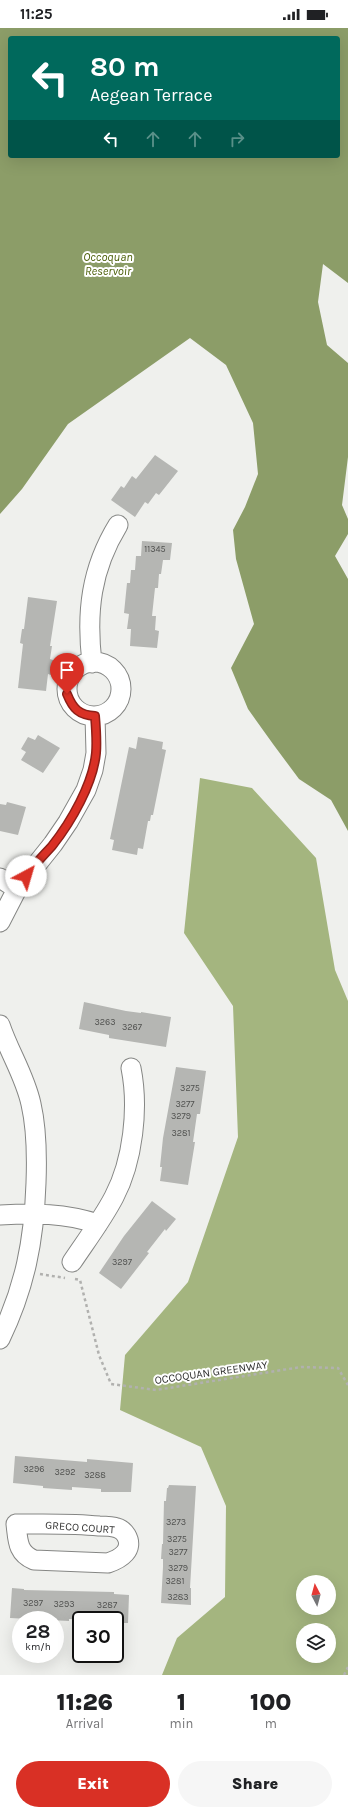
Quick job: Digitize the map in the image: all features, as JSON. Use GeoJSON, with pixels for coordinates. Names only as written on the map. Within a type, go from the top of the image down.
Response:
{"type":"FeatureCollection","features":[{"type":"Feature","properties":{"kind":"street"},"geometry":{"type":"LineString","coordinates":[[92,663],[88,636],[89,610],[93,584],[101,558],[118,525]]}},
{"type":"Feature","properties":{"kind":"street"},"geometry":{"type":"LineString","coordinates":[[92,663],[103,664],[110,668],[117,674],[121,683],[121,691],[118,700],[111,709],[95,716],[86,716],[77,711],[67,694],[70,676],[77,668],[92,663]]}},
{"type":"Feature","properties":{"kind":"street"},"geometry":{"type":"LineString","coordinates":[[0,922],[17,889],[64,828],[86,790],[93,770],[96,753],[95,716]]}},
{"type":"Feature","properties":{"kind":"street"},"geometry":{"type":"LineString","coordinates":[[0,878],[17,889]]}},
{"type":"Feature","properties":{"kind":"street"},"geometry":{"type":"LineString","coordinates":[[0,1025],[23,1077],[31,1104],[36,1131],[37,1159],[35,1213],[30,1251],[17,1299],[0,1339]]}},
{"type":"Feature","properties":{"kind":"street"},"geometry":{"type":"LineString","coordinates":[[72,1262],[98,1224],[117,1190],[124,1172],[131,1142],[136,1104],[131,1068]]}},
{"type":"Feature","properties":{"kind":"street"},"geometry":{"type":"LineString","coordinates":[[0,1215],[35,1213],[79,1218],[98,1224]]}},
{"type":"Feature","properties":{"kind":"street","name":"GRECO COURT"},"geometry":{"type":"LineString","coordinates":[[8,1524],[91,1525],[118,1528],[124,1532],[128,1539],[129,1546],[126,1554],[118,1560],[108,1563],[34,1560],[26,1556],[20,1550],[8,1524]]}},
{"type":"Feature","properties":{"kind":"path","name":"OCCOQUAN GREENWAY"},"geometry":{"type":"LineString","coordinates":[[25,1271],[80,1280],[99,1355],[111,1384],[156,1390],[301,1367],[338,1368],[348,1385]]}},
{"type":"Feature","properties":{"kind":"path"},"geometry":{"type":"LineString","coordinates":[[344,1675],[348,1667]]}},
{"type":"Feature","properties":{"kind":"shaded area"},"geometry":{"type":"Polygon","coordinates":[[[200,778],[252,788],[316,858],[335,970],[348,1001],[348,1675],[162,1675],[177,1638],[225,1597],[226,1506],[201,1447],[120,1410],[125,1355],[188,1282],[238,1137],[233,1006],[184,933],[200,778]]]}},
{"type":"Feature","properties":{"kind":"water","name":"Occoquan Reservoir"},"geometry":{"type":"Polygon","coordinates":[[[0,28],[348,28],[348,283],[323,264],[318,302],[327,345],[348,363],[348,457],[342,505],[348,519],[348,534],[335,556],[348,579],[348,831],[331,800],[299,779],[273,744],[248,709],[231,668],[254,624],[236,559],[233,530],[245,507],[258,474],[253,423],[226,365],[190,338],[68,424],[22,489],[0,514],[0,28]]]}},
{"type":"Feature","properties":{"kind":"building"},"geometry":{"type":"Polygon","coordinates":[[[155,455],[178,471],[159,495],[156,493],[148,504],[145,502],[135,517],[111,500],[121,486],[124,488],[132,476],[136,479],[155,455]]]}},
{"type":"Feature","properties":{"kind":"building"},"geometry":{"type":"Polygon","coordinates":[[[142,541],[172,543],[170,560],[163,560],[161,574],[159,574],[158,588],[155,588],[152,616],[156,616],[155,630],[159,631],[157,648],[130,646],[131,629],[127,629],[129,614],[124,613],[127,583],[130,583],[131,570],[135,570],[136,556],[141,556],[142,541]]]}},
{"type":"Feature","properties":{"kind":"building"},"geometry":{"type":"Polygon","coordinates":[[[28,597],[57,601],[50,646],[52,646],[50,659],[53,660],[51,675],[48,674],[46,691],[18,688],[23,644],[20,643],[22,629],[24,629],[28,597]]]}},
{"type":"Feature","properties":{"kind":"building"},"geometry":{"type":"Polygon","coordinates":[[[38,735],[60,748],[43,773],[21,760],[26,752],[21,749],[28,737],[35,740],[38,735]]]}},
{"type":"Feature","properties":{"kind":"building"},"geometry":{"type":"Polygon","coordinates":[[[138,737],[163,742],[162,749],[166,750],[153,815],[151,815],[150,821],[148,821],[143,849],[138,848],[137,855],[112,850],[114,840],[110,839],[129,747],[136,749],[138,737]]]}},
{"type":"Feature","properties":{"kind":"building"},"geometry":{"type":"Polygon","coordinates":[[[7,802],[26,807],[18,835],[0,831],[0,804],[6,805],[7,802]]]}},
{"type":"Feature","properties":{"kind":"building"},"geometry":{"type":"Polygon","coordinates":[[[84,1002],[126,1011],[171,1017],[166,1047],[109,1038],[109,1035],[79,1029],[84,1002]]]}},
{"type":"Feature","properties":{"kind":"building"},"geometry":{"type":"Polygon","coordinates":[[[176,1067],[206,1071],[200,1114],[197,1114],[193,1142],[195,1142],[188,1185],[160,1181],[163,1138],[176,1067]]]}},
{"type":"Feature","properties":{"kind":"building"},"geometry":{"type":"Polygon","coordinates":[[[152,1201],[176,1219],[166,1231],[165,1229],[147,1252],[149,1253],[121,1289],[99,1273],[124,1236],[152,1201]]]}},
{"type":"Feature","properties":{"kind":"building"},"geometry":{"type":"Polygon","coordinates":[[[15,1456],[87,1462],[87,1459],[133,1463],[131,1492],[101,1492],[101,1489],[72,1487],[72,1490],[43,1488],[43,1486],[13,1483],[15,1456]]]}},
{"type":"Feature","properties":{"kind":"building"},"geometry":{"type":"Polygon","coordinates":[[[169,1485],[196,1486],[190,1588],[191,1605],[161,1603],[163,1559],[161,1559],[163,1544],[164,1501],[166,1501],[167,1488],[169,1485]]]}},
{"type":"Feature","properties":{"kind":"building"},"geometry":{"type":"Polygon","coordinates":[[[12,1588],[24,1590],[114,1592],[114,1594],[129,1595],[128,1623],[124,1623],[124,1611],[72,1611],[72,1619],[69,1619],[69,1621],[64,1621],[64,1611],[12,1611],[12,1618],[10,1618],[12,1588]]]}},
{"type":"Feature","properties":{"kind":"route"},"geometry":{"type":"LineString","coordinates":[[26,876],[68,822],[86,790],[93,770],[96,753],[97,732],[95,716],[86,716],[77,711],[67,694]]}}]}
